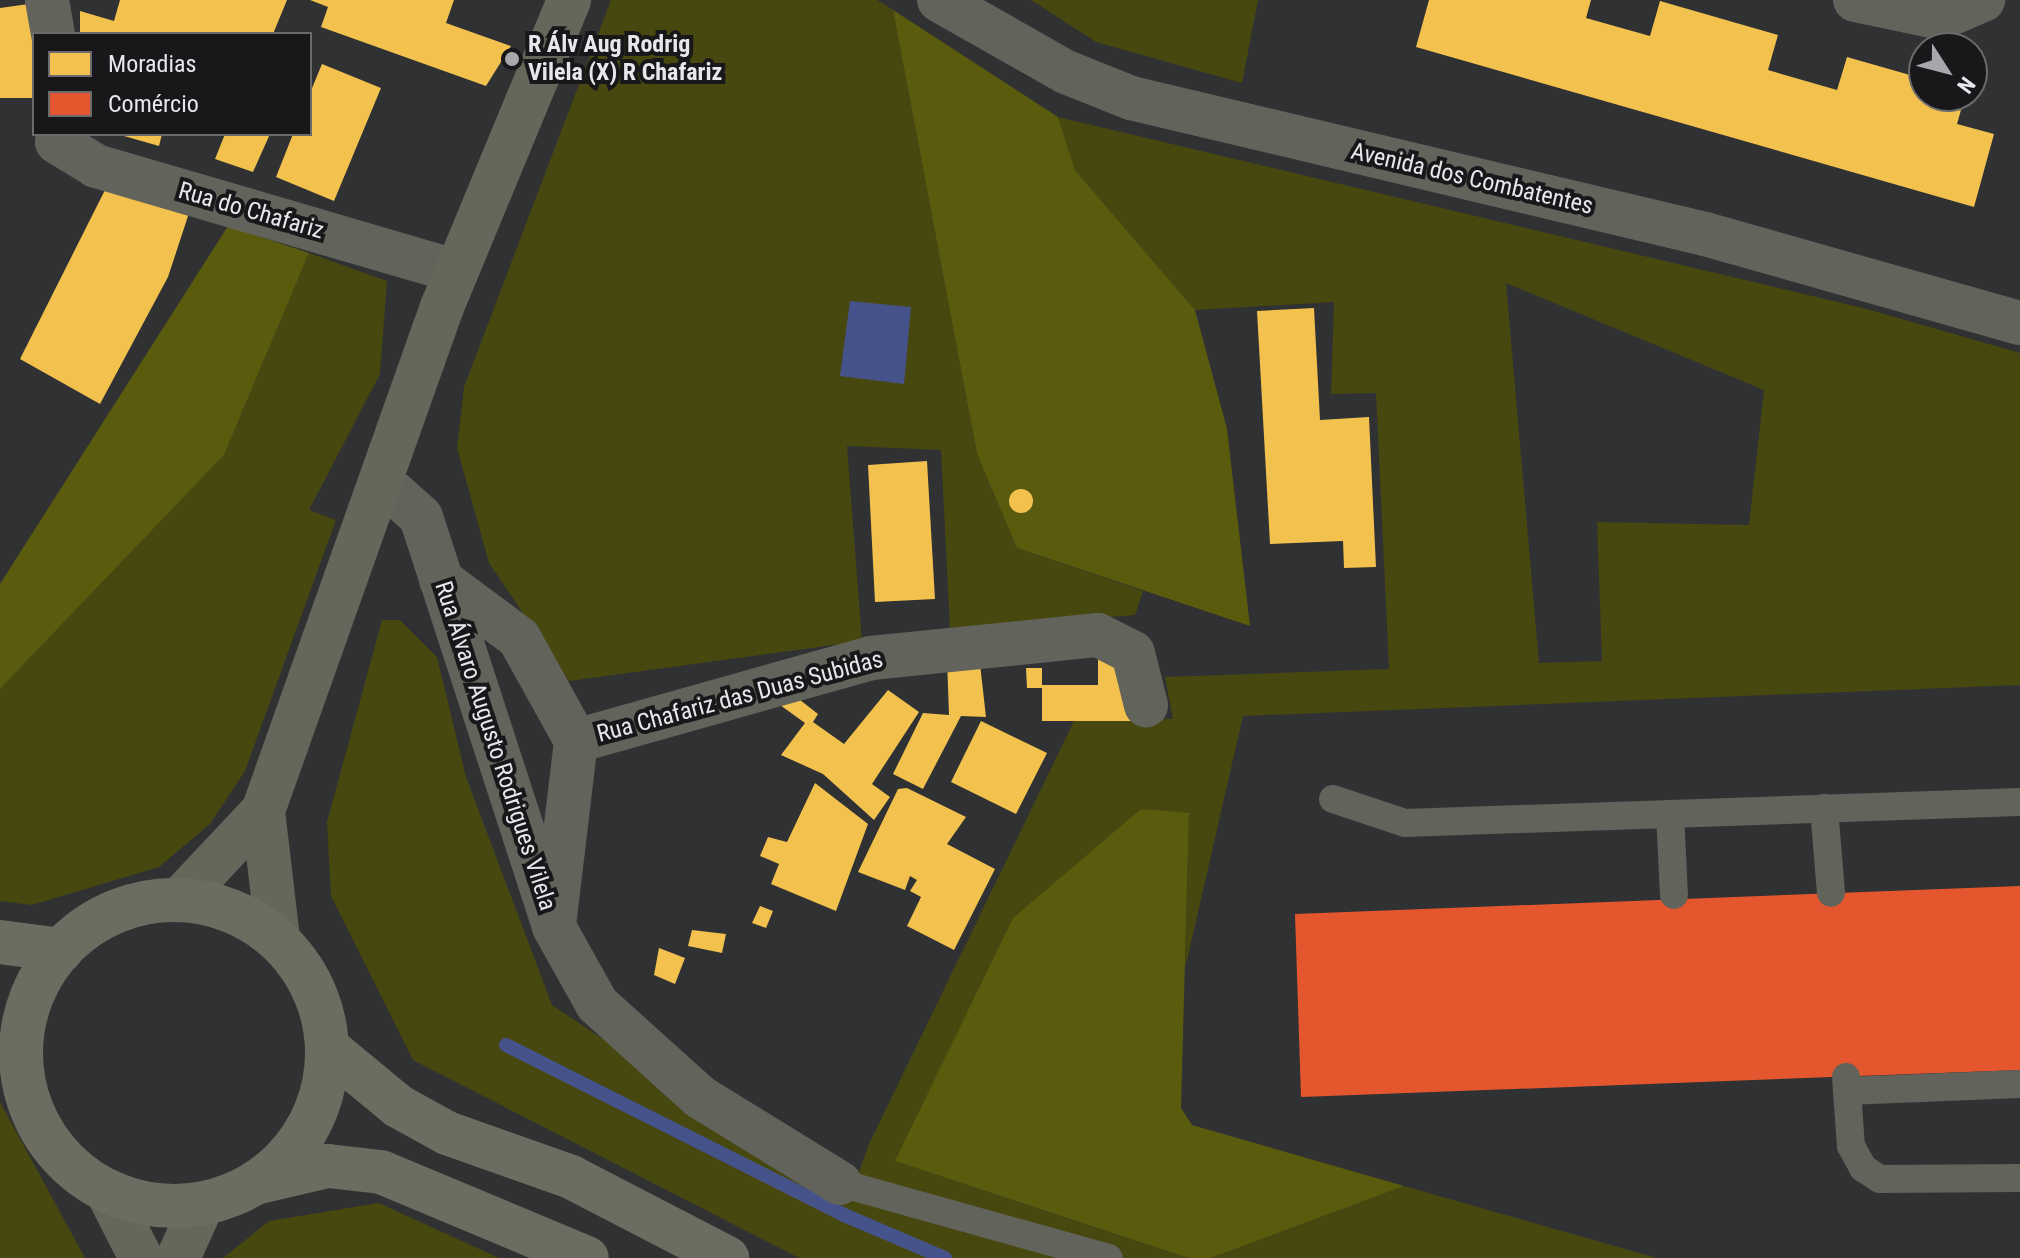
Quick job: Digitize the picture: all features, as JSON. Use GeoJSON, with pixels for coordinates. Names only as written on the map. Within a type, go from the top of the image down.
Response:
{"type":"FeatureCollection","features":[{"type":"Feature","properties":{"kind":"main road"},"geometry":{"type":"LineString","coordinates":[[179,900],[263,811],[456,271],[569,0]]}},
{"type":"Feature","properties":{"kind":"main road"},"geometry":{"type":"LineString","coordinates":[[263,811],[278,939]]}},
{"type":"Feature","properties":{"kind":"main road"},"geometry":{"type":"LineString","coordinates":[[257,1183],[293,1149],[318,1105],[328,1048],[305,973],[278,939],[215,904],[179,900],[135,904],[95,922],[61,950],[10,1033],[24,1087],[40,1130],[70,1167],[108,1193],[154,1206],[202,1205],[257,1183],[328,1166],[381,1172],[587,1258]]}},
{"type":"Feature","properties":{"kind":"main road"},"geometry":{"type":"LineString","coordinates":[[0,942],[61,950]]}},
{"type":"Feature","properties":{"kind":"main road"},"geometry":{"type":"LineString","coordinates":[[328,1048],[398,1106],[447,1133],[571,1177],[727,1258]]}},
{"type":"Feature","properties":{"kind":"main road"},"geometry":{"type":"LineString","coordinates":[[108,1193],[141,1258]]}},
{"type":"Feature","properties":{"kind":"main road"},"geometry":{"type":"LineString","coordinates":[[178,1258],[202,1205]]}},
{"type":"Feature","properties":{"kind":"street"},"geometry":{"type":"LineString","coordinates":[[47,0],[53,32]]}},
{"type":"Feature","properties":{"kind":"street","name":"Avenida dos Combatentes"},"geometry":{"type":"LineString","coordinates":[[939,0],[1066,72],[1131,98],[1705,234],[2020,323]]}},
{"type":"Feature","properties":{"kind":"street"},"geometry":{"type":"LineString","coordinates":[[1855,0],[1941,18],[1983,0]]}},
{"type":"Feature","properties":{"kind":"street","name":"Rua do Chafariz"},"geometry":{"type":"LineString","coordinates":[[58,136],[57,142],[96,166],[456,271]]}},
{"type":"Feature","properties":{"kind":"street","name":"Rua Álvaro Augusto Rodrigues Vilela"},"geometry":{"type":"LineString","coordinates":[[382,482],[421,517],[554,927],[597,1004],[646,1054],[840,1183]]}},
{"type":"Feature","properties":{"kind":"street"},"geometry":{"type":"LineString","coordinates":[[441,580],[519,638],[576,741],[554,927]]}},
{"type":"Feature","properties":{"kind":"street","name":"Rua Chafariz das Duas Subidas"},"geometry":{"type":"LineString","coordinates":[[576,741],[871,658],[1098,635],[1133,653],[1146,705]]}},
{"type":"Feature","properties":{"kind":"lane"},"geometry":{"type":"LineString","coordinates":[[1333,799],[1405,823],[2020,802]]}},
{"type":"Feature","properties":{"kind":"lane"},"geometry":{"type":"LineString","coordinates":[[1824,808],[1831,893]]}},
{"type":"Feature","properties":{"kind":"lane"},"geometry":{"type":"LineString","coordinates":[[1670,814],[1674,895]]}},
{"type":"Feature","properties":{"kind":"lane"},"geometry":{"type":"LineString","coordinates":[[2020,1084],[1846,1084],[1851,1146],[1863,1168],[1880,1179],[2020,1178]]}},
{"type":"Feature","properties":{"kind":"lane"},"geometry":{"type":"LineString","coordinates":[[840,1183],[1109,1258]]}},
{"type":"Feature","properties":{"kind":"shaded area"},"geometry":{"type":"Polygon","coordinates":[[[611,0],[877,0],[893,10],[977,454],[1017,548],[1143,591],[1135,615],[950,630],[941,450],[847,446],[862,641],[569,681],[489,563],[457,448],[464,387],[611,0]]]}},
{"type":"Feature","properties":{"kind":"shaded area"},"geometry":{"type":"Polygon","coordinates":[[[1031,0],[1258,0],[1242,83],[1096,42],[1031,0]]]}},
{"type":"Feature","properties":{"kind":"shaded area"},"geometry":{"type":"Polygon","coordinates":[[[893,10],[1058,117],[1075,170],[1195,310],[1227,429],[1250,626],[1017,548],[977,454],[893,10]]]}},
{"type":"Feature","properties":{"kind":"shaded area"},"geometry":{"type":"Polygon","coordinates":[[[1058,117],[1863,308],[2020,353],[2020,685],[1243,716],[1185,969],[1189,813],[895,1161],[1188,1258],[799,1258],[413,1060],[331,896],[327,822],[382,620],[400,620],[437,657],[466,777],[552,1005],[848,1203],[869,1144],[1074,721],[1173,719],[1165,677],[1389,669],[1376,393],[1331,394],[1334,302],[1195,310],[1075,170],[1058,117]],[[1506,283],[1539,663],[1602,661],[1597,522],[1749,525],[1764,390],[1506,283]]]}},
{"type":"Feature","properties":{"kind":"shaded area"},"geometry":{"type":"Polygon","coordinates":[[[228,226],[309,253],[224,455],[0,689],[0,584],[228,226]]]}},
{"type":"Feature","properties":{"kind":"shaded area"},"geometry":{"type":"Polygon","coordinates":[[[309,253],[387,281],[380,374],[309,510],[336,520],[245,771],[210,824],[159,867],[32,905],[0,901],[0,689],[224,455],[309,253]]]}},
{"type":"Feature","properties":{"kind":"shaded area"},"geometry":{"type":"Polygon","coordinates":[[[1141,809],[1189,813],[1181,1108],[1192,1125],[1404,1186],[1211,1258],[1188,1258],[895,1161],[1013,918],[1141,809]]]}},
{"type":"Feature","properties":{"kind":"shaded area"},"geometry":{"type":"Polygon","coordinates":[[[0,1102],[85,1258],[0,1258],[0,1102]]]}},
{"type":"Feature","properties":{"kind":"shaded area"},"geometry":{"type":"Polygon","coordinates":[[[1404,1186],[1657,1258],[1211,1258],[1404,1186]]]}},
{"type":"Feature","properties":{"kind":"shaded area"},"geometry":{"type":"Polygon","coordinates":[[[379,1203],[499,1258],[223,1258],[269,1221],[379,1203]]]}},
{"type":"Feature","properties":{"kind":"water"},"geometry":{"type":"Polygon","coordinates":[[[850,301],[911,307],[904,384],[840,376],[850,301]]]}},
{"type":"Feature","properties":{"kind":"building: Moradias"},"geometry":{"type":"Polygon","coordinates":[[[120,0],[287,0],[274,32],[80,32],[80,11],[114,21],[120,0]]]}},
{"type":"Feature","properties":{"kind":"building: Moradias"},"geometry":{"type":"Polygon","coordinates":[[[310,0],[454,0],[446,23],[511,46],[486,86],[321,27],[328,7],[310,0]]]}},
{"type":"Feature","properties":{"kind":"building: Moradias"},"geometry":{"type":"Polygon","coordinates":[[[1429,0],[1591,0],[1586,18],[1650,36],[1660,1],[1778,35],[1768,70],[1837,90],[1847,57],[1908,74],[1908,112],[1960,112],[1957,124],[1994,134],[1974,207],[1416,47],[1429,0]]]}},
{"type":"Feature","properties":{"kind":"building: Moradias"},"geometry":{"type":"Polygon","coordinates":[[[43,2],[35,32],[32,32],[32,98],[0,98],[0,8],[43,2]]]}},
{"type":"Feature","properties":{"kind":"building: Moradias"},"geometry":{"type":"Polygon","coordinates":[[[322,64],[381,88],[334,201],[276,177],[292,136],[312,136],[312,88],[322,64]]]}},
{"type":"Feature","properties":{"kind":"building: Moradias"},"geometry":{"type":"Polygon","coordinates":[[[124,136],[162,136],[159,146],[124,136]]]}},
{"type":"Feature","properties":{"kind":"building: Moradias"},"geometry":{"type":"Polygon","coordinates":[[[224,136],[269,136],[253,172],[215,159],[224,136]]]}},
{"type":"Feature","properties":{"kind":"building: Moradias"},"geometry":{"type":"Polygon","coordinates":[[[105,190],[189,213],[168,277],[100,404],[20,359],[105,190]]]}},
{"type":"Feature","properties":{"kind":"building: Moradias"},"geometry":{"type":"Polygon","coordinates":[[[1314,308],[1320,420],[1369,417],[1376,567],[1344,568],[1343,541],[1270,544],[1257,311],[1314,308]]]}},
{"type":"Feature","properties":{"kind":"building: Moradias"},"geometry":{"type":"Polygon","coordinates":[[[927,461],[935,599],[875,602],[868,465],[927,461]]]}},
{"type":"Feature","properties":{"kind":"building: Moradias"},"geometry":{"type":"Polygon","coordinates":[[[1021,489],[1030,492],[1033,501],[1030,510],[1021,513],[1012,510],[1009,501],[1012,492],[1021,489]]]}},
{"type":"Feature","properties":{"kind":"building: Moradias"},"geometry":{"type":"Polygon","coordinates":[[[979,655],[986,717],[961,716],[923,789],[893,774],[923,713],[949,715],[947,660],[979,655]]]}},
{"type":"Feature","properties":{"kind":"building: Moradias"},"geometry":{"type":"Polygon","coordinates":[[[1098,655],[1117,665],[1132,721],[1042,721],[1042,688],[1027,688],[1026,668],[1042,668],[1042,685],[1098,685],[1098,655]]]}},
{"type":"Feature","properties":{"kind":"building: Moradias"},"geometry":{"type":"Polygon","coordinates":[[[888,690],[919,712],[872,784],[890,797],[874,820],[823,774],[781,755],[805,723],[780,705],[795,696],[818,714],[813,722],[844,744],[888,690]]]}},
{"type":"Feature","properties":{"kind":"building: Moradias"},"geometry":{"type":"Polygon","coordinates":[[[981,721],[1047,753],[1016,814],[951,782],[981,721]]]}},
{"type":"Feature","properties":{"kind":"building: Moradias"},"geometry":{"type":"Polygon","coordinates":[[[815,783],[868,824],[836,911],[771,884],[779,864],[760,856],[768,837],[787,842],[815,783]]]}},
{"type":"Feature","properties":{"kind":"building: Moradias"},"geometry":{"type":"Polygon","coordinates":[[[907,788],[966,817],[947,844],[995,869],[954,950],[907,926],[921,897],[910,891],[917,880],[910,876],[905,890],[858,872],[898,789],[907,788]]]}},
{"type":"Feature","properties":{"kind":"building: Moradias"},"geometry":{"type":"Polygon","coordinates":[[[760,906],[773,911],[766,928],[752,923],[760,906]]]}},
{"type":"Feature","properties":{"kind":"building: Moradias"},"geometry":{"type":"Polygon","coordinates":[[[692,930],[726,934],[722,953],[688,946],[692,930]]]}},
{"type":"Feature","properties":{"kind":"building: Moradias"},"geometry":{"type":"Polygon","coordinates":[[[659,948],[685,958],[675,984],[654,975],[659,948]]]}},
{"type":"Feature","properties":{"kind":"building: Comércio"},"geometry":{"type":"Polygon","coordinates":[[[2020,886],[2020,1070],[1301,1097],[1295,914],[2020,886]]]}},
{"type":"Feature","properties":{"kind":"waterway"},"geometry":{"type":"LineString","coordinates":[[506,1045],[844,1215],[945,1258]]}},
{"type":"Feature","properties":{"kind":"place","name":"R Álv Aug Rodrig Vilela (X) R Chafariz"},"geometry":{"type":"Point","coordinates":[512,59]}}]}
